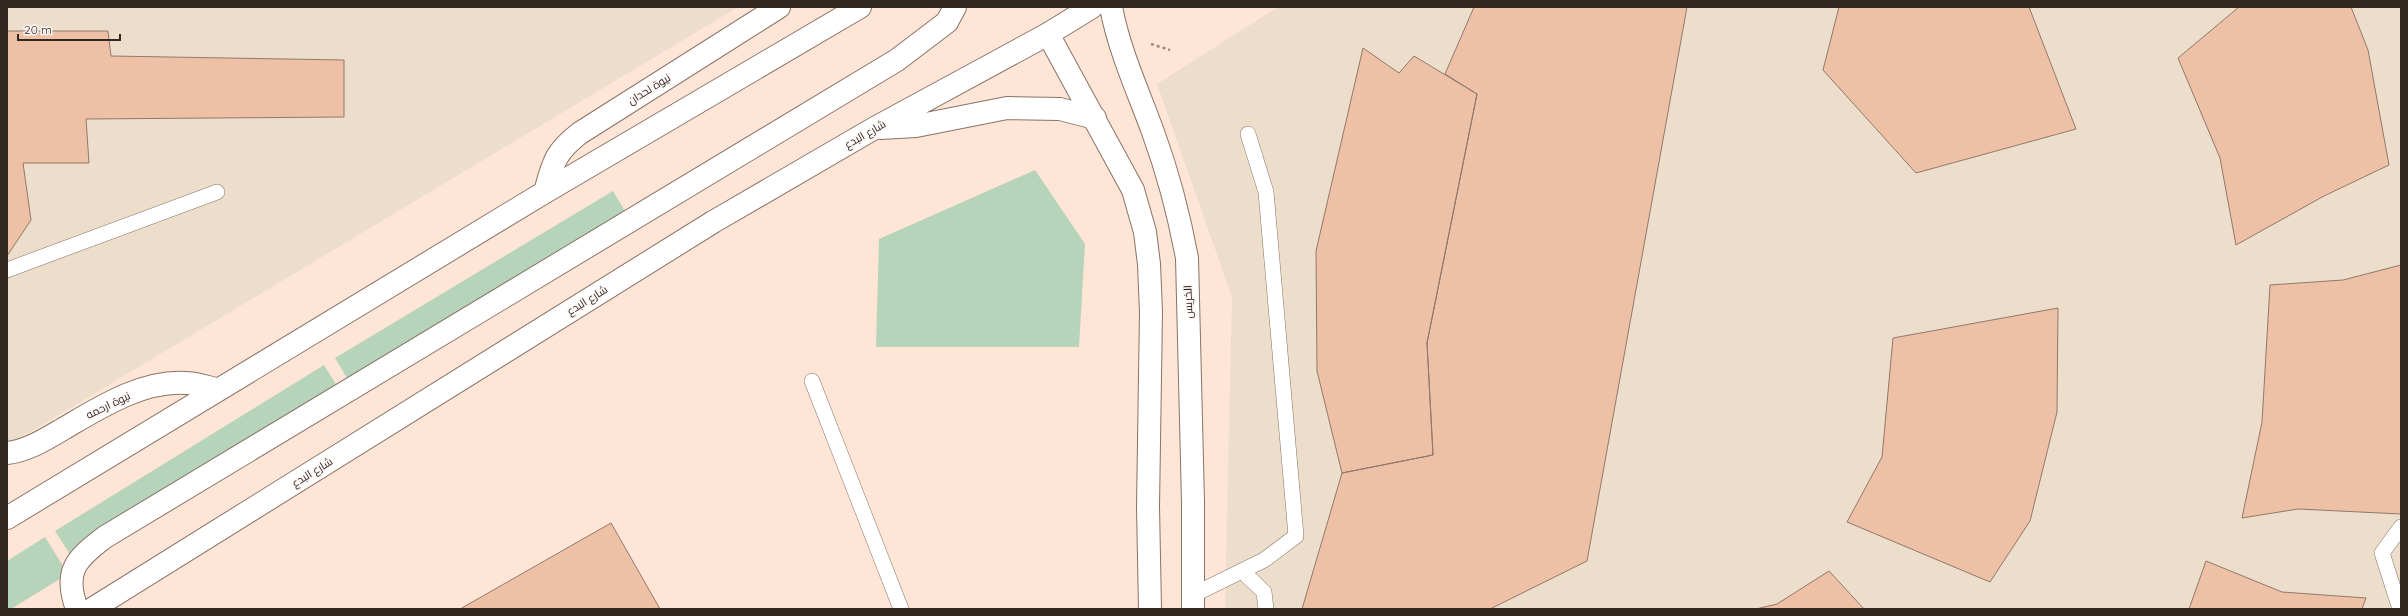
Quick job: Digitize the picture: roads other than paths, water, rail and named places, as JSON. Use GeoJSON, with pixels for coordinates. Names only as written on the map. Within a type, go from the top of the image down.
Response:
{"type":"FeatureCollection","features":[{"type":"Feature","properties":{"kind":"main road","name":"نيوة لحدان"},"geometry":{"type":"LineString","coordinates":[[545,192],[552,166],[563,147],[580,133],[779,7]]}},
{"type":"Feature","properties":{"kind":"main road"},"geometry":{"type":"LineString","coordinates":[[7,518],[545,192],[860,7]]}},
{"type":"Feature","properties":{"kind":"main road"},"geometry":{"type":"LineString","coordinates":[[77,609],[72,596],[72,572],[82,555],[105,538],[897,60],[946,22],[955,7]]}},
{"type":"Feature","properties":{"kind":"main road"},"geometry":{"type":"LineString","coordinates":[[1062,7],[1048,34],[1133,190],[1145,232],[1149,264],[1151,312],[1148,506],[1150,609]]}},
{"type":"Feature","properties":{"kind":"main road","name":"شارع البدع"},"geometry":{"type":"LineString","coordinates":[[92,609],[707,226],[873,129],[1048,34],[1092,7]]}},
{"type":"Feature","properties":{"kind":"main road","name":"الخريس"},"geometry":{"type":"LineString","coordinates":[[1111,7],[1120,42],[1180,219],[1187,258],[1194,502],[1193,602]]}},
{"type":"Feature","properties":{"kind":"main road"},"geometry":{"type":"LineString","coordinates":[[873,129],[916,126],[1007,108],[1060,109],[1095,118]]}},
{"type":"Feature","properties":{"kind":"main road","name":"نيوة ارحمه"},"geometry":{"type":"LineString","coordinates":[[7,453],[41,441],[94,410],[144,388],[187,383],[216,390]]}},
{"type":"Feature","properties":{"kind":"lane"},"geometry":{"type":"LineString","coordinates":[[1193,602],[1242,571],[1264,560],[1296,536],[1266,192],[1248,134]]}},
{"type":"Feature","properties":{"kind":"lane"},"geometry":{"type":"LineString","coordinates":[[7,270],[217,192]]}},
{"type":"Feature","properties":{"kind":"lane"},"geometry":{"type":"LineString","coordinates":[[812,381],[901,609]]}},
{"type":"Feature","properties":{"kind":"lane"},"geometry":{"type":"LineString","coordinates":[[2400,609],[2382,553],[2401,527]]}},
{"type":"Feature","properties":{"kind":"lane"},"geometry":{"type":"LineString","coordinates":[[1242,571],[1264,592],[1266,609]]}}]}
